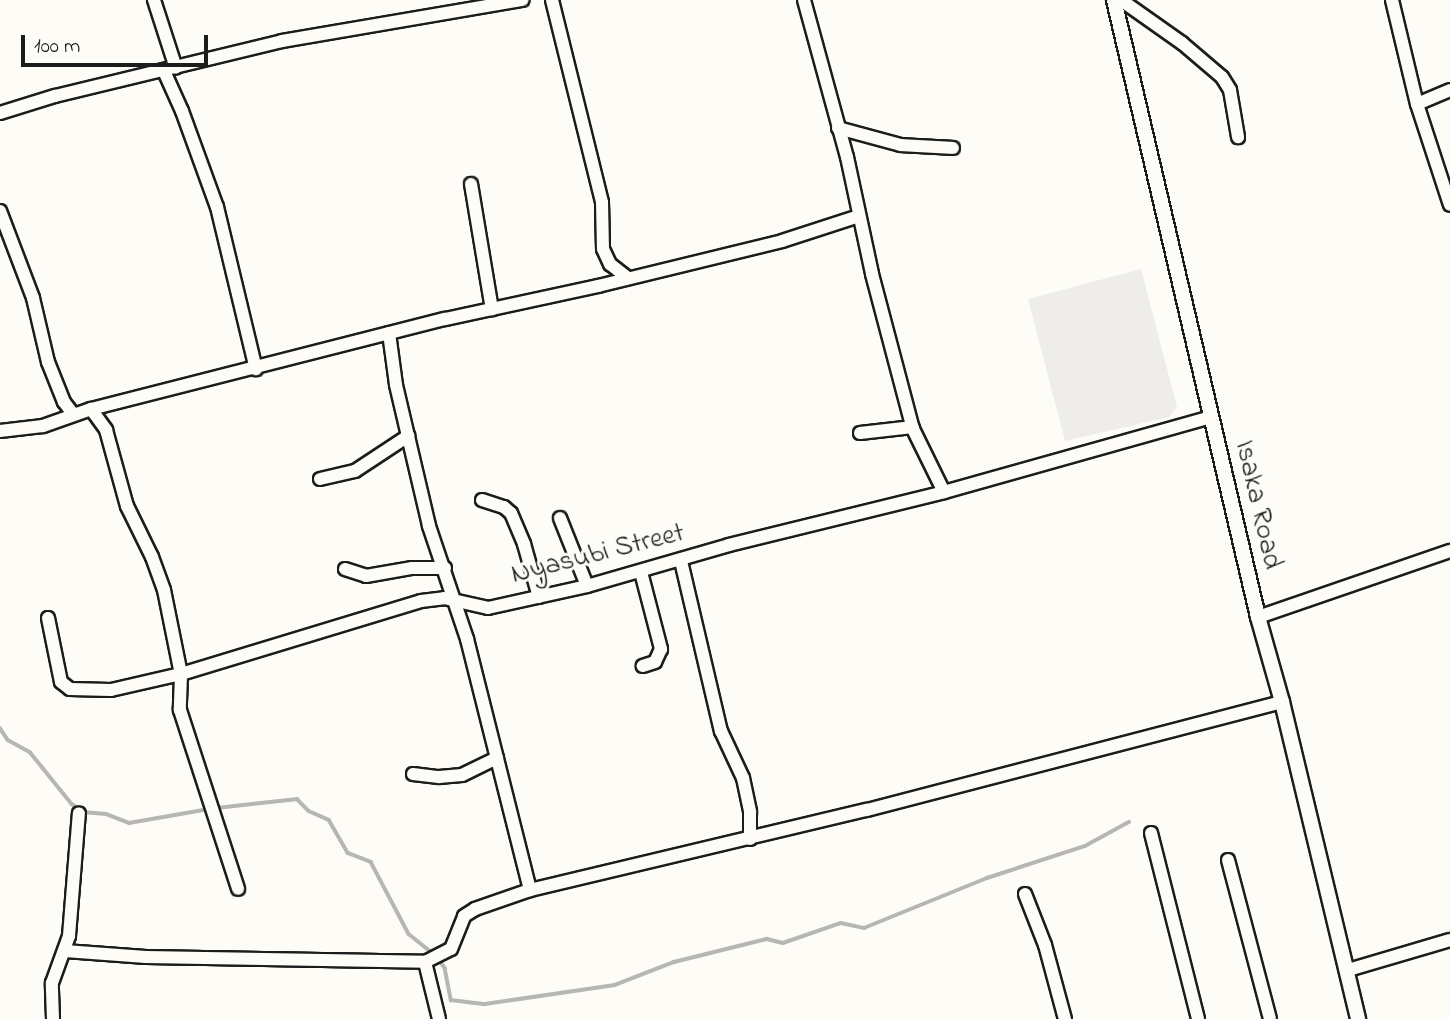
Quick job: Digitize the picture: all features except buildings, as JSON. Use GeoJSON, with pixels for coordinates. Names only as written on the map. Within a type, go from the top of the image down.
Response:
{"type":"FeatureCollection","features":[{"type":"Feature","properties":{"kind":"street"},"geometry":{"type":"LineString","coordinates":[[154,0],[182,110],[217,207],[257,369]]}},
{"type":"Feature","properties":{"kind":"street"},"geometry":{"type":"LineString","coordinates":[[0,113],[55,96],[282,41],[523,0]]}},
{"type":"Feature","properties":{"kind":"street"},"geometry":{"type":"LineString","coordinates":[[552,0],[601,202],[603,249],[610,264],[628,278]]}},
{"type":"Feature","properties":{"kind":"street"},"geometry":{"type":"LineString","coordinates":[[804,0],[913,427],[923,455],[944,492]]}},
{"type":"Feature","properties":{"kind":"street","name":"Isaka Road"},"geometry":{"type":"LineString","coordinates":[[1114,0],[1258,617],[1282,702],[1358,1019]]}},
{"type":"Feature","properties":{"kind":"street"},"geometry":{"type":"LineString","coordinates":[[1121,0],[1182,43],[1222,77],[1230,90],[1237,137]]}},
{"type":"Feature","properties":{"kind":"street"},"geometry":{"type":"LineString","coordinates":[[1392,0],[1417,104],[1450,205]]}},
{"type":"Feature","properties":{"kind":"street"},"geometry":{"type":"LineString","coordinates":[[1417,104],[1450,90]]}},
{"type":"Feature","properties":{"kind":"street"},"geometry":{"type":"LineString","coordinates":[[838,128],[901,145],[953,148]]}},
{"type":"Feature","properties":{"kind":"street"},"geometry":{"type":"LineString","coordinates":[[471,184],[492,309]]}},
{"type":"Feature","properties":{"kind":"street"},"geometry":{"type":"LineString","coordinates":[[0,211],[33,298],[48,362],[64,402],[73,414]]}},
{"type":"Feature","properties":{"kind":"street"},"geometry":{"type":"LineString","coordinates":[[0,431],[43,426],[91,409],[257,369],[388,333],[782,241],[859,216]]}},
{"type":"Feature","properties":{"kind":"street"},"geometry":{"type":"LineString","coordinates":[[388,333],[429,526],[456,602],[530,890]]}},
{"type":"Feature","properties":{"kind":"street"},"geometry":{"type":"LineString","coordinates":[[91,409],[106,430],[127,506],[158,573],[181,674],[178,700],[184,725],[202,772],[238,889]]}},
{"type":"Feature","properties":{"kind":"street","name":"Nyasubi Street"},"geometry":{"type":"LineString","coordinates":[[48,618],[61,682],[70,689],[99,691],[181,674],[421,600],[444,598],[488,608],[587,586],[786,530],[944,492],[1211,417]]}},
{"type":"Feature","properties":{"kind":"street"},"geometry":{"type":"LineString","coordinates":[[860,433],[913,427]]}},
{"type":"Feature","properties":{"kind":"street"},"geometry":{"type":"LineString","coordinates":[[320,479],[355,471],[408,436]]}},
{"type":"Feature","properties":{"kind":"street"},"geometry":{"type":"LineString","coordinates":[[482,499],[511,513],[524,544],[539,597]]}},
{"type":"Feature","properties":{"kind":"street"},"geometry":{"type":"LineString","coordinates":[[560,518],[587,586]]}},
{"type":"Feature","properties":{"kind":"street"},"geometry":{"type":"LineString","coordinates":[[1258,617],[1450,551]]}},
{"type":"Feature","properties":{"kind":"street"},"geometry":{"type":"LineString","coordinates":[[681,561],[721,731],[743,778],[750,811],[750,839]]}},
{"type":"Feature","properties":{"kind":"street"},"geometry":{"type":"LineString","coordinates":[[345,569],[366,576],[412,568],[445,568]]}},
{"type":"Feature","properties":{"kind":"street"},"geometry":{"type":"LineString","coordinates":[[642,572],[661,649],[655,662],[643,666]]}},
{"type":"Feature","properties":{"kind":"street"},"geometry":{"type":"LineString","coordinates":[[65,951],[146,957],[425,962],[451,949],[464,916],[530,890],[750,839],[1282,702]]}},
{"type":"Feature","properties":{"kind":"street"},"geometry":{"type":"LineString","coordinates":[[413,775],[462,775],[497,758]]}},
{"type":"Feature","properties":{"kind":"street"},"geometry":{"type":"LineString","coordinates":[[53,1019],[52,984],[65,951],[71,917],[79,813]]}},
{"type":"Feature","properties":{"kind":"street"},"geometry":{"type":"LineString","coordinates":[[1151,833],[1198,1019]]}},
{"type":"Feature","properties":{"kind":"street"},"geometry":{"type":"LineString","coordinates":[[1228,860],[1270,1019]]}},
{"type":"Feature","properties":{"kind":"street"},"geometry":{"type":"LineString","coordinates":[[1025,894],[1045,945],[1065,1019]]}},
{"type":"Feature","properties":{"kind":"street"},"geometry":{"type":"LineString","coordinates":[[1348,970],[1450,940]]}},
{"type":"Feature","properties":{"kind":"street"},"geometry":{"type":"LineString","coordinates":[[425,962],[439,1019]]}},
{"type":"Feature","properties":{"kind":"shaded area"},"geometry":{"type":"Polygon","coordinates":[[[1141,269],[1177,407],[1169,417],[1065,441],[1028,299],[1141,269]]]}},
{"type":"Feature","properties":{"kind":"waterway"},"geometry":{"type":"LineString","coordinates":[[0,728],[8,740],[30,752],[72,804],[83,812],[106,814],[129,823],[209,809]]}},
{"type":"Feature","properties":{"kind":"waterway"},"geometry":{"type":"LineString","coordinates":[[217,808],[297,799],[309,811],[329,820],[348,853],[371,862],[409,934],[437,957],[445,968],[451,1000],[485,1004],[615,985],[674,962],[767,939],[783,943],[841,923],[864,928],[987,878],[1085,846],[1129,822]]}}]}
